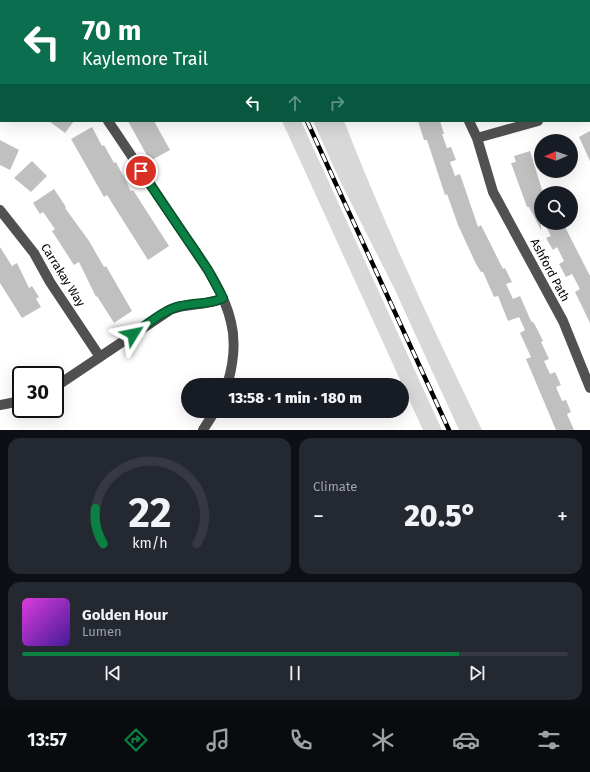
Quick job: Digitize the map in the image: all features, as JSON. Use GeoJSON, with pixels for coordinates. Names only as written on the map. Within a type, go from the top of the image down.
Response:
{"type":"FeatureCollection","features":[{"type":"Feature","properties":{"kind":"street"},"geometry":{"type":"LineString","coordinates":[[109,122],[208,270],[223,298],[231,322],[233,336],[229,378]]}},
{"type":"Feature","properties":{"kind":"street","name":"Ashford Path"},"geometry":{"type":"LineString","coordinates":[[469,122],[477,138],[493,192],[563,321],[590,388]]}},
{"type":"Feature","properties":{"kind":"street"},"geometry":{"type":"LineString","coordinates":[[477,138],[534,122]]}},
{"type":"Feature","properties":{"kind":"street","name":"Carrakay Way"},"geometry":{"type":"LineString","coordinates":[[0,210],[34,253],[50,282],[100,357]]}},
{"type":"Feature","properties":{"kind":"street"},"geometry":{"type":"LineString","coordinates":[[64,381],[170,310],[179,306],[210,304],[223,298]]}},
{"type":"Feature","properties":{"kind":"street"},"geometry":{"type":"LineString","coordinates":[[0,405],[12,403]]}},
{"type":"Feature","properties":{"kind":"street"},"geometry":{"type":"LineString","coordinates":[[203,430],[211,418]]}},
{"type":"Feature","properties":{"kind":"shaded area"},"geometry":{"type":"Polygon","coordinates":[[[282,122],[301,122],[442,430],[423,430],[409,399],[409,378],[399,378],[282,122]]]}},
{"type":"Feature","properties":{"kind":"shaded area"},"geometry":{"type":"Polygon","coordinates":[[[313,122],[344,122],[410,277],[482,430],[459,430],[395,290],[341,183],[313,122]]]}},
{"type":"Feature","properties":{"kind":"building"},"geometry":{"type":"Polygon","coordinates":[[[50,122],[73,122],[65,133],[50,122]]]}},
{"type":"Feature","properties":{"kind":"building"},"geometry":{"type":"Polygon","coordinates":[[[129,122],[155,122],[170,150],[150,161],[129,122]]]}},
{"type":"Feature","properties":{"kind":"building"},"geometry":{"type":"Polygon","coordinates":[[[418,122],[440,122],[444,134],[442,134],[447,148],[451,147],[456,160],[450,162],[455,176],[460,174],[478,227],[481,225],[503,269],[505,268],[512,282],[506,284],[513,299],[520,296],[531,321],[534,323],[543,341],[541,342],[549,359],[544,361],[550,374],[555,372],[561,385],[556,387],[562,401],[566,400],[571,412],[567,414],[574,430],[556,430],[526,359],[531,357],[520,333],[525,330],[519,317],[508,321],[498,296],[494,297],[483,272],[481,272],[476,264],[458,225],[447,194],[445,195],[427,140],[424,140],[418,122]]]}},
{"type":"Feature","properties":{"kind":"building"},"geometry":{"type":"Polygon","coordinates":[[[92,127],[102,146],[104,145],[114,163],[116,162],[131,191],[133,190],[169,246],[148,260],[107,195],[104,197],[71,139],[92,127]]]}},
{"type":"Feature","properties":{"kind":"building"},"geometry":{"type":"Polygon","coordinates":[[[590,131],[590,161],[579,137],[590,131]]]}},
{"type":"Feature","properties":{"kind":"building"},"geometry":{"type":"Polygon","coordinates":[[[0,140],[19,150],[10,170],[0,165],[0,140]]]}},
{"type":"Feature","properties":{"kind":"building"},"geometry":{"type":"Polygon","coordinates":[[[530,151],[534,164],[534,178],[538,178],[541,186],[534,186],[534,217],[529,207],[527,207],[511,163],[516,162],[514,156],[530,151]]]}},
{"type":"Feature","properties":{"kind":"building"},"geometry":{"type":"Polygon","coordinates":[[[32,161],[47,176],[31,192],[14,178],[32,161]]]}},
{"type":"Feature","properties":{"kind":"building"},"geometry":{"type":"Polygon","coordinates":[[[54,189],[66,207],[65,208],[89,241],[104,267],[106,266],[132,311],[114,323],[97,296],[96,297],[79,262],[74,265],[52,231],[55,229],[43,212],[40,214],[33,203],[54,189]]]}},
{"type":"Feature","properties":{"kind":"building"},"geometry":{"type":"Polygon","coordinates":[[[548,230],[567,230],[590,276],[590,323],[575,292],[580,289],[572,274],[566,277],[559,264],[564,261],[557,247],[553,250],[546,238],[551,236],[548,230]]]}},
{"type":"Feature","properties":{"kind":"building"},"geometry":{"type":"Polygon","coordinates":[[[0,247],[12,266],[17,263],[29,288],[32,286],[39,297],[36,299],[41,307],[22,318],[0,283],[0,247]]]}},
{"type":"Feature","properties":{"kind":"railway"},"geometry":{"type":"LineString","coordinates":[[307,122],[449,430]]}},
{"type":"Feature","properties":{"kind":"route"},"geometry":{"type":"LineString","coordinates":[[133,334],[155,319],[179,306],[210,304],[223,298],[208,270],[141,171]]}}]}
